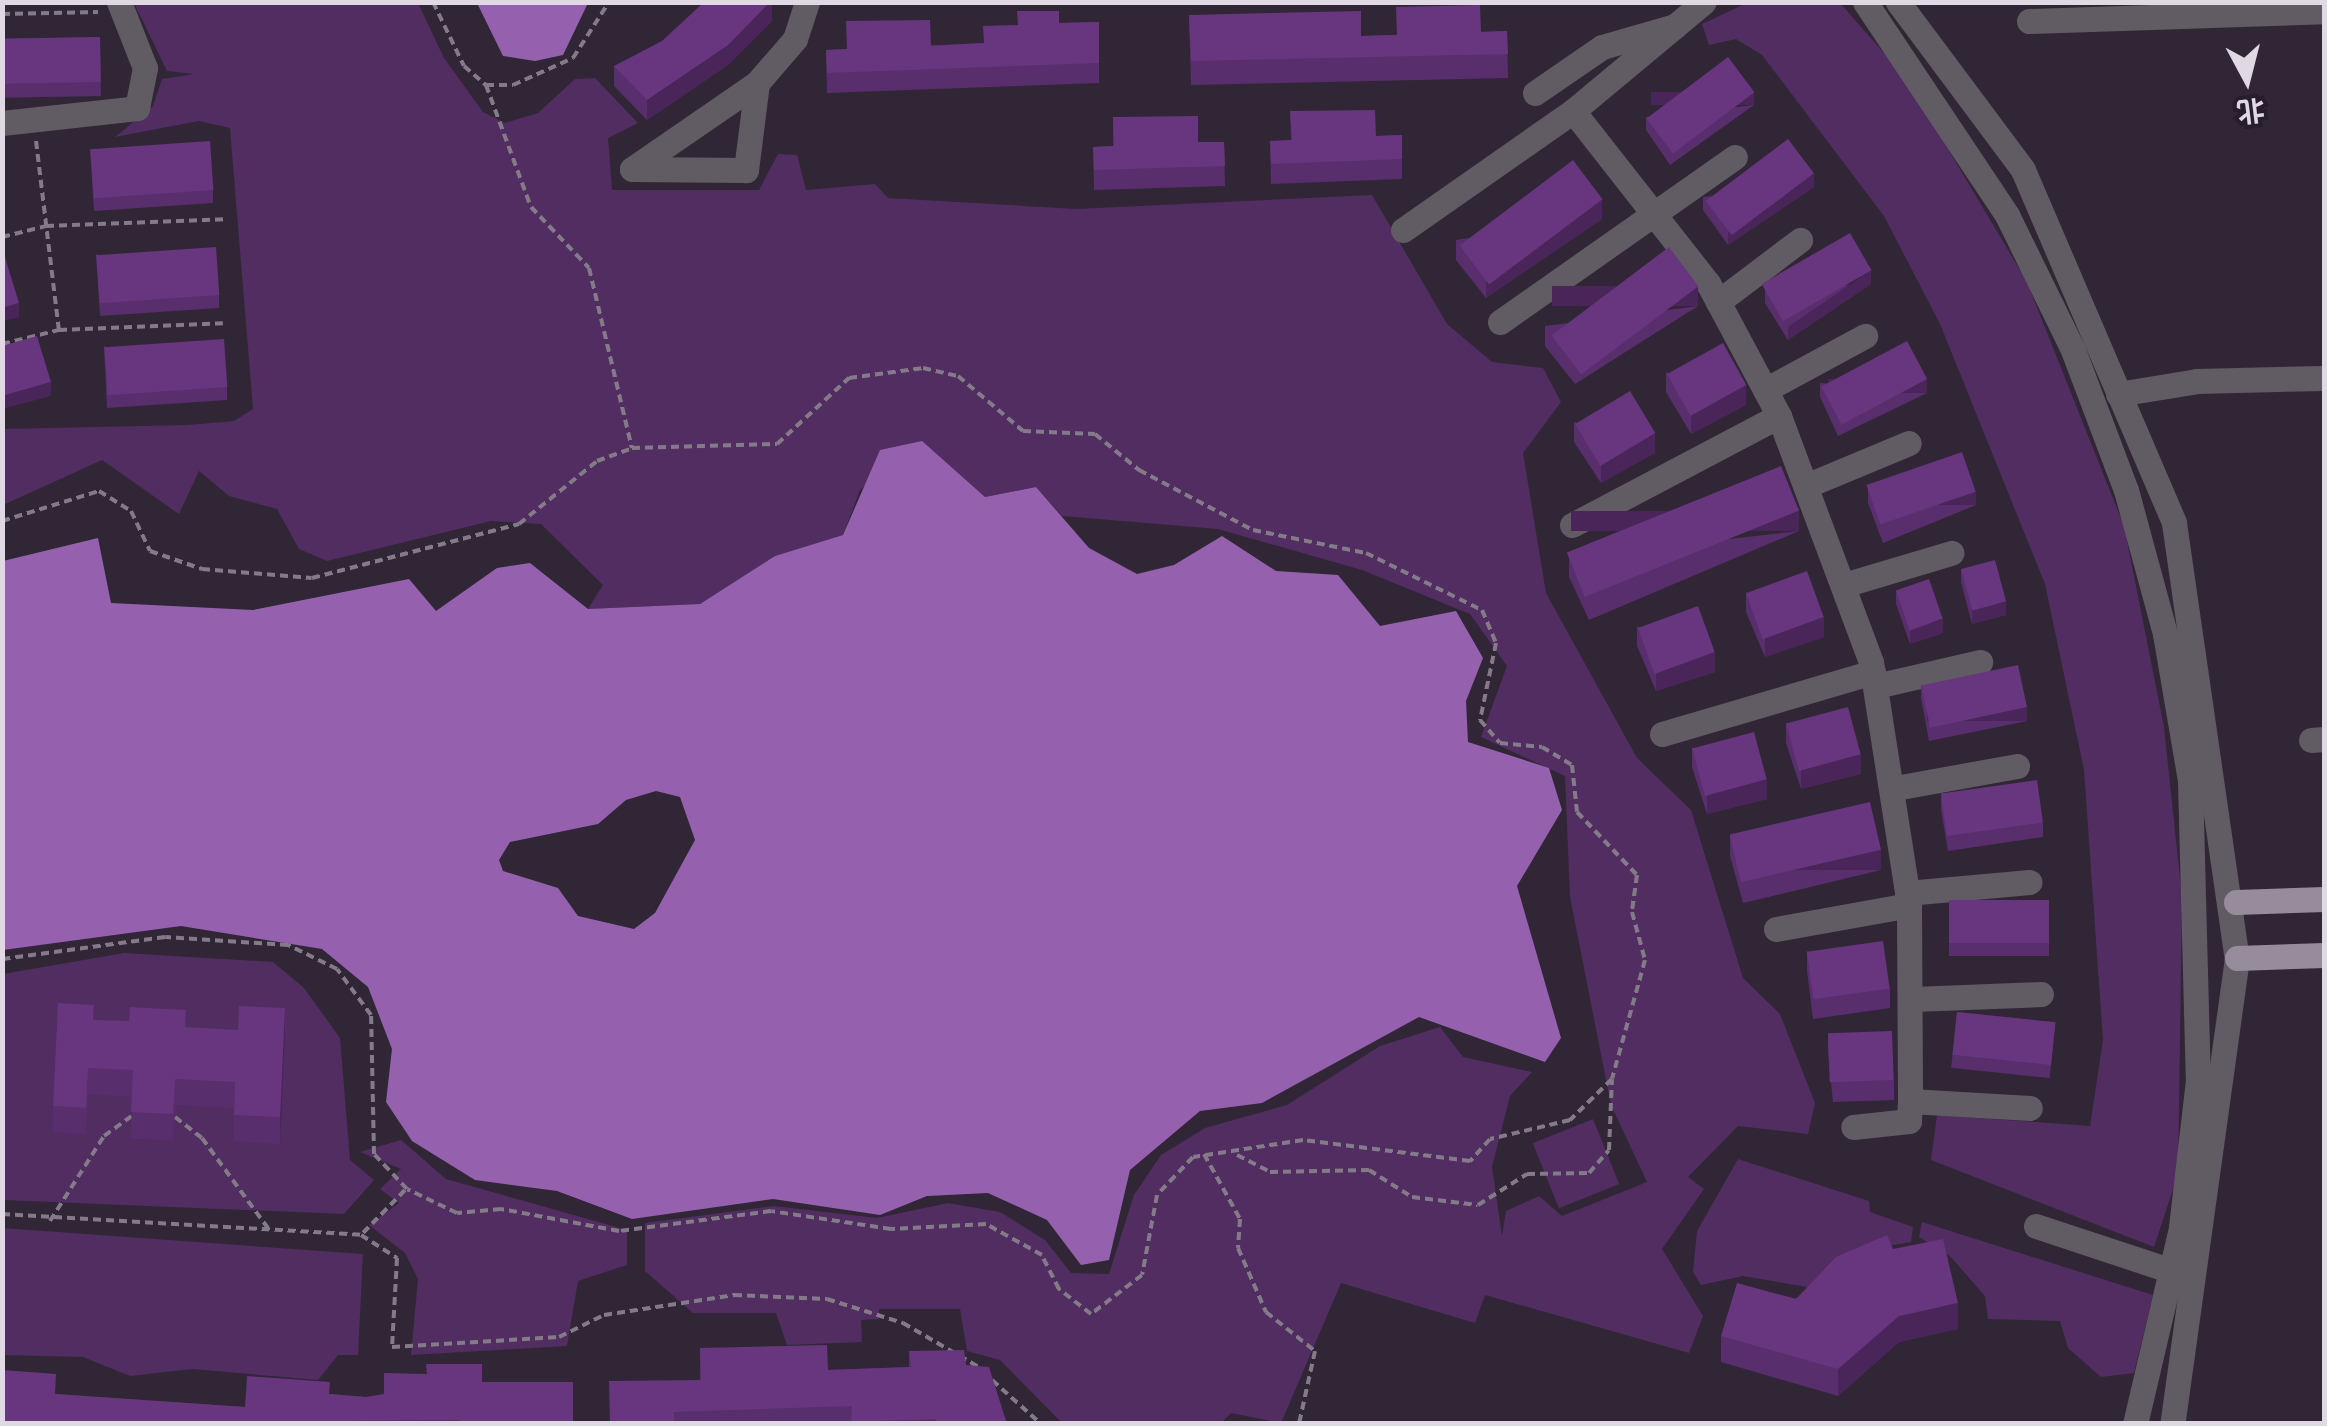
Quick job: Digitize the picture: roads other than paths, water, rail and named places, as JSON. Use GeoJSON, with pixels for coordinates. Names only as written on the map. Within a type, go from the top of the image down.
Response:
{"type":"FeatureCollection","features":[{"type":"Feature","properties":{"kind":"main road"},"geometry":{"type":"LineString","coordinates":[[2236,902],[2324,899]]}},
{"type":"Feature","properties":{"kind":"main road"},"geometry":{"type":"LineString","coordinates":[[2237,958],[2324,955]]}},
{"type":"Feature","properties":{"kind":"street"},"geometry":{"type":"LineString","coordinates":[[1403,230],[1573,111],[1704,2]]}},
{"type":"Feature","properties":{"kind":"street"},"geometry":{"type":"LineString","coordinates":[[1865,2],[2008,215],[2065,333],[2126,490],[2164,634],[2190,782],[2201,930],[2198,1080],[2172,1271],[2134,1424]]}},
{"type":"Feature","properties":{"kind":"street"},"geometry":{"type":"LineString","coordinates":[[1898,2],[2023,170],[2174,523],[2236,902],[2237,958],[2172,1424]]}},
{"type":"Feature","properties":{"kind":"street"},"geometry":{"type":"LineString","coordinates":[[757,83],[746,170],[632,169],[724,113],[757,83],[810,4]]}},
{"type":"Feature","properties":{"kind":"street"},"geometry":{"type":"LineString","coordinates":[[2,122],[137,108],[145,68],[121,7]]}},
{"type":"Feature","properties":{"kind":"street"},"geometry":{"type":"LineString","coordinates":[[2028,21],[2324,10]]}},
{"type":"Feature","properties":{"kind":"street"},"geometry":{"type":"LineString","coordinates":[[1536,93],[1602,46],[1676,26]]}},
{"type":"Feature","properties":{"kind":"street"},"geometry":{"type":"LineString","coordinates":[[1573,111],[1660,216],[1718,302],[1779,416],[1847,584],[1875,679],[1908,899],[1913,999],[1910,1121],[1853,1126]]}},
{"type":"Feature","properties":{"kind":"street"},"geometry":{"type":"LineString","coordinates":[[1500,322],[1660,216],[1734,156]]}},
{"type":"Feature","properties":{"kind":"street"},"geometry":{"type":"LineString","coordinates":[[1718,302],[1800,240]]}},
{"type":"Feature","properties":{"kind":"street"},"geometry":{"type":"LineString","coordinates":[[1765,390],[1865,336]]}},
{"type":"Feature","properties":{"kind":"street"},"geometry":{"type":"LineString","coordinates":[[2118,394],[2198,381],[2324,378]]}},
{"type":"Feature","properties":{"kind":"street"},"geometry":{"type":"LineString","coordinates":[[1572,525],[1779,416]]}},
{"type":"Feature","properties":{"kind":"street"},"geometry":{"type":"LineString","coordinates":[[1808,485],[1909,443]]}},
{"type":"Feature","properties":{"kind":"street"},"geometry":{"type":"LineString","coordinates":[[1847,584],[1951,552]]}},
{"type":"Feature","properties":{"kind":"street"},"geometry":{"type":"LineString","coordinates":[[1662,734],[1875,679],[1980,662]]}},
{"type":"Feature","properties":{"kind":"street"},"geometry":{"type":"LineString","coordinates":[[1894,788],[2018,766]]}},
{"type":"Feature","properties":{"kind":"street"},"geometry":{"type":"LineString","coordinates":[[1776,929],[1908,899],[2030,882]]}},
{"type":"Feature","properties":{"kind":"street"},"geometry":{"type":"LineString","coordinates":[[1913,999],[2040,994]]}},
{"type":"Feature","properties":{"kind":"street"},"geometry":{"type":"LineString","coordinates":[[1910,1101],[2030,1108]]}},
{"type":"Feature","properties":{"kind":"street"},"geometry":{"type":"LineString","coordinates":[[2036,1226],[2172,1271]]}}]}
